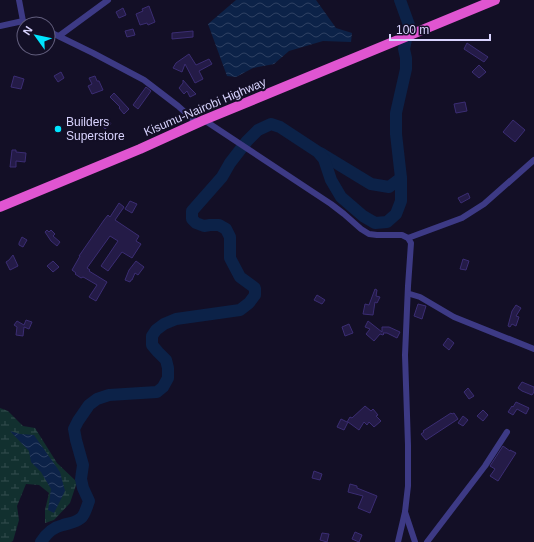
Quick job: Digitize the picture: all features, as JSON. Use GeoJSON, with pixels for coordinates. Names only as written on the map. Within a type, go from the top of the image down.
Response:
{"type":"FeatureCollection","features":[{"type":"Feature","properties":{"kind":"highway","name":"Kisumu-Nairobi Highway"},"geometry":{"type":"LineString","coordinates":[[0,207],[495,0]]}},
{"type":"Feature","properties":{"kind":"street"},"geometry":{"type":"LineString","coordinates":[[19,0],[23,16]]}},
{"type":"Feature","properties":{"kind":"street"},"geometry":{"type":"LineString","coordinates":[[59,36],[108,0]]}},
{"type":"Feature","properties":{"kind":"street"},"geometry":{"type":"LineString","coordinates":[[0,26],[16,24]]}},
{"type":"Feature","properties":{"kind":"street"},"geometry":{"type":"LineString","coordinates":[[56,35],[144,80],[201,122],[236,141],[331,204],[369,234],[402,235],[408,238],[411,243],[405,356],[408,486],[405,512],[398,542]]}},
{"type":"Feature","properties":{"kind":"street"},"geometry":{"type":"LineString","coordinates":[[408,238],[462,218],[484,204],[534,160]]}},
{"type":"Feature","properties":{"kind":"street"},"geometry":{"type":"LineString","coordinates":[[410,294],[420,297],[454,317],[534,349]]}},
{"type":"Feature","properties":{"kind":"street"},"geometry":{"type":"LineString","coordinates":[[427,542],[485,466],[507,432]]}},
{"type":"Feature","properties":{"kind":"street"},"geometry":{"type":"LineString","coordinates":[[405,512],[415,542]]}},
{"type":"Feature","properties":{"kind":"green space"},"geometry":{"type":"Polygon","coordinates":[[[0,408],[8,411],[23,426],[35,428],[57,463],[77,482],[70,503],[54,520],[45,523],[45,510],[49,493],[39,485],[26,484],[17,506],[19,520],[13,541],[11,542],[0,542],[0,408]]]}},
{"type":"Feature","properties":{"kind":"water"},"geometry":{"type":"Polygon","coordinates":[[[236,0],[316,0],[336,28],[352,33],[351,42],[323,41],[289,51],[274,64],[253,68],[236,77],[227,76],[208,24],[236,0]]]}},
{"type":"Feature","properties":{"kind":"water"},"geometry":{"type":"Polygon","coordinates":[[[10,431],[20,434],[34,435],[60,472],[65,491],[54,513],[48,510],[51,489],[41,472],[31,462],[29,451],[10,431]]]}},
{"type":"Feature","properties":{"kind":"building"},"geometry":{"type":"Polygon","coordinates":[[[149,6],[155,22],[148,25],[147,23],[140,25],[136,14],[149,6]]]}},
{"type":"Feature","properties":{"kind":"building"},"geometry":{"type":"Polygon","coordinates":[[[123,8],[126,15],[119,18],[116,12],[123,8]]]}},
{"type":"Feature","properties":{"kind":"building"},"geometry":{"type":"Polygon","coordinates":[[[133,29],[135,35],[127,37],[125,31],[133,29]]]}},
{"type":"Feature","properties":{"kind":"building"},"geometry":{"type":"Polygon","coordinates":[[[193,31],[193,37],[172,39],[172,33],[193,31]]]}},
{"type":"Feature","properties":{"kind":"building"},"geometry":{"type":"Polygon","coordinates":[[[467,43],[488,57],[484,62],[464,49],[467,43]]]}},
{"type":"Feature","properties":{"kind":"building"},"geometry":{"type":"Polygon","coordinates":[[[189,54],[196,65],[209,59],[212,64],[199,71],[203,79],[195,83],[185,64],[182,72],[173,68],[176,63],[189,54]]]}},
{"type":"Feature","properties":{"kind":"building"},"geometry":{"type":"Polygon","coordinates":[[[479,65],[486,72],[479,78],[472,72],[479,65]]]}},
{"type":"Feature","properties":{"kind":"building"},"geometry":{"type":"Polygon","coordinates":[[[61,72],[64,78],[58,82],[54,76],[61,72]]]}},
{"type":"Feature","properties":{"kind":"building"},"geometry":{"type":"Polygon","coordinates":[[[14,76],[24,79],[21,89],[11,87],[14,76]]]}},
{"type":"Feature","properties":{"kind":"building"},"geometry":{"type":"Polygon","coordinates":[[[95,76],[103,90],[92,94],[88,86],[92,84],[89,78],[95,76]]]}},
{"type":"Feature","properties":{"kind":"building"},"geometry":{"type":"Polygon","coordinates":[[[183,80],[196,94],[190,97],[187,91],[184,94],[179,88],[183,83],[183,80]]]}},
{"type":"Feature","properties":{"kind":"building"},"geometry":{"type":"Polygon","coordinates":[[[146,87],[151,91],[138,109],[133,105],[146,87]]]}},
{"type":"Feature","properties":{"kind":"building"},"geometry":{"type":"Polygon","coordinates":[[[114,93],[129,109],[124,114],[119,108],[120,107],[110,97],[114,93]]]}},
{"type":"Feature","properties":{"kind":"building"},"geometry":{"type":"Polygon","coordinates":[[[465,102],[467,111],[456,113],[454,104],[465,102]]]}},
{"type":"Feature","properties":{"kind":"building"},"geometry":{"type":"Polygon","coordinates":[[[107,118],[111,124],[105,129],[101,123],[107,118]]]}},
{"type":"Feature","properties":{"kind":"building"},"geometry":{"type":"Polygon","coordinates":[[[513,120],[525,130],[515,142],[503,132],[513,120]]]}},
{"type":"Feature","properties":{"kind":"building"},"geometry":{"type":"Polygon","coordinates":[[[12,150],[26,153],[25,162],[16,161],[16,167],[10,167],[12,150]]]}},
{"type":"Feature","properties":{"kind":"building"},"geometry":{"type":"Polygon","coordinates":[[[468,193],[470,198],[461,203],[458,198],[468,193]]]}},
{"type":"Feature","properties":{"kind":"building"},"geometry":{"type":"Polygon","coordinates":[[[130,201],[137,204],[132,213],[125,209],[130,201]]]}},
{"type":"Feature","properties":{"kind":"building"},"geometry":{"type":"Polygon","coordinates":[[[119,203],[124,207],[115,220],[139,236],[136,241],[141,244],[132,258],[122,252],[108,271],[101,266],[118,241],[110,236],[87,268],[90,270],[89,271],[107,282],[96,301],[89,297],[97,285],[83,277],[81,278],[72,270],[79,256],[104,220],[108,215],[110,217],[119,203]]]}},
{"type":"Feature","properties":{"kind":"building"},"geometry":{"type":"Polygon","coordinates":[[[47,230],[49,232],[51,230],[55,234],[53,236],[60,242],[57,246],[51,241],[45,232],[47,230]]]}},
{"type":"Feature","properties":{"kind":"building"},"geometry":{"type":"Polygon","coordinates":[[[22,237],[27,240],[23,247],[19,245],[22,237]]]}},
{"type":"Feature","properties":{"kind":"building"},"geometry":{"type":"Polygon","coordinates":[[[13,255],[18,266],[10,270],[6,262],[13,255]]]}},
{"type":"Feature","properties":{"kind":"building"},"geometry":{"type":"Polygon","coordinates":[[[463,259],[469,261],[466,270],[460,269],[463,259]]]}},
{"type":"Feature","properties":{"kind":"building"},"geometry":{"type":"Polygon","coordinates":[[[53,261],[59,267],[53,272],[47,266],[53,261]]]}},
{"type":"Feature","properties":{"kind":"building"},"geometry":{"type":"Polygon","coordinates":[[[136,261],[144,267],[138,275],[135,273],[130,282],[125,280],[129,270],[136,261]]]}},
{"type":"Feature","properties":{"kind":"building"},"geometry":{"type":"Polygon","coordinates":[[[375,289],[377,290],[376,296],[380,297],[377,303],[375,302],[373,315],[363,314],[365,304],[369,305],[375,289]]]}},
{"type":"Feature","properties":{"kind":"building"},"geometry":{"type":"Polygon","coordinates":[[[317,295],[325,300],[322,304],[314,300],[317,295]]]}},
{"type":"Feature","properties":{"kind":"building"},"geometry":{"type":"Polygon","coordinates":[[[418,304],[426,306],[422,319],[414,316],[418,304]]]}},
{"type":"Feature","properties":{"kind":"building"},"geometry":{"type":"Polygon","coordinates":[[[516,305],[521,308],[516,316],[519,317],[516,326],[512,324],[510,327],[508,326],[512,311],[516,305]]]}},
{"type":"Feature","properties":{"kind":"building"},"geometry":{"type":"Polygon","coordinates":[[[26,320],[32,322],[29,329],[24,327],[23,336],[16,335],[17,327],[14,325],[17,321],[24,325],[26,320]]]}},
{"type":"Feature","properties":{"kind":"building"},"geometry":{"type":"Polygon","coordinates":[[[368,321],[382,332],[382,327],[389,327],[400,332],[397,338],[387,333],[383,333],[383,335],[380,334],[374,341],[366,334],[370,329],[365,327],[368,321]]]}},
{"type":"Feature","properties":{"kind":"building"},"geometry":{"type":"Polygon","coordinates":[[[349,324],[353,333],[345,336],[342,327],[349,324]]]}},
{"type":"Feature","properties":{"kind":"building"},"geometry":{"type":"Polygon","coordinates":[[[448,338],[454,343],[449,350],[443,345],[448,338]]]}},
{"type":"Feature","properties":{"kind":"building"},"geometry":{"type":"Polygon","coordinates":[[[522,382],[534,387],[534,392],[532,395],[518,388],[522,382]]]}},
{"type":"Feature","properties":{"kind":"building"},"geometry":{"type":"Polygon","coordinates":[[[468,388],[474,396],[469,399],[464,392],[468,388]]]}},
{"type":"Feature","properties":{"kind":"building"},"geometry":{"type":"Polygon","coordinates":[[[516,402],[529,408],[526,414],[517,409],[513,415],[508,412],[516,402]]]}},
{"type":"Feature","properties":{"kind":"building"},"geometry":{"type":"Polygon","coordinates":[[[365,406],[371,411],[373,409],[378,415],[376,416],[381,421],[374,427],[369,422],[367,425],[364,422],[359,430],[348,422],[344,430],[337,427],[341,419],[347,422],[350,417],[352,418],[365,406]]]}},
{"type":"Feature","properties":{"kind":"building"},"geometry":{"type":"Polygon","coordinates":[[[483,410],[488,415],[483,421],[477,416],[483,410]]]}},
{"type":"Feature","properties":{"kind":"building"},"geometry":{"type":"Polygon","coordinates":[[[451,413],[454,413],[458,419],[426,440],[421,434],[424,432],[423,431],[451,413]]]}},
{"type":"Feature","properties":{"kind":"building"},"geometry":{"type":"Polygon","coordinates":[[[463,416],[468,420],[463,426],[458,423],[463,416]]]}},
{"type":"Feature","properties":{"kind":"building"},"geometry":{"type":"Polygon","coordinates":[[[503,446],[516,453],[498,481],[490,476],[495,469],[490,466],[503,446]]]}},
{"type":"Feature","properties":{"kind":"building"},"geometry":{"type":"Polygon","coordinates":[[[314,471],[322,474],[320,480],[312,478],[314,471]]]}},
{"type":"Feature","properties":{"kind":"building"},"geometry":{"type":"Polygon","coordinates":[[[350,484],[377,496],[370,513],[358,508],[363,496],[348,492],[350,484]]]}},
{"type":"Feature","properties":{"kind":"building"},"geometry":{"type":"Polygon","coordinates":[[[355,532],[362,535],[359,542],[352,539],[355,532]]]}},
{"type":"Feature","properties":{"kind":"building"},"geometry":{"type":"Polygon","coordinates":[[[322,533],[329,534],[327,542],[320,540],[322,533]]]}},
{"type":"Feature","properties":{"kind":"waterway"},"geometry":{"type":"LineString","coordinates":[[41,542],[53,529],[79,520],[84,515],[87,508],[89,501],[81,479],[83,465],[74,429],[89,405],[97,399],[109,395],[157,392],[163,387],[168,378],[168,368],[166,360],[152,345],[152,336],[156,330],[164,324],[176,319],[240,310],[249,303],[255,295],[255,288],[240,277],[230,258],[230,237],[226,229],[219,225],[204,226],[196,223],[192,219],[192,211],[222,177],[230,163],[247,141],[258,130],[271,124],[280,127],[318,152],[324,159],[331,180],[341,197],[363,216],[375,223],[387,222],[396,214],[401,201],[401,178],[396,134],[396,113],[406,69],[404,49],[409,25],[400,0]]}},
{"type":"Feature","properties":{"kind":"waterway"},"geometry":{"type":"LineString","coordinates":[[320,153],[371,184],[389,187],[401,178]]}},
{"type":"Feature","properties":{"kind":"place","name":"Builders Superstore"},"geometry":{"type":"Point","coordinates":[58,129]}}]}
